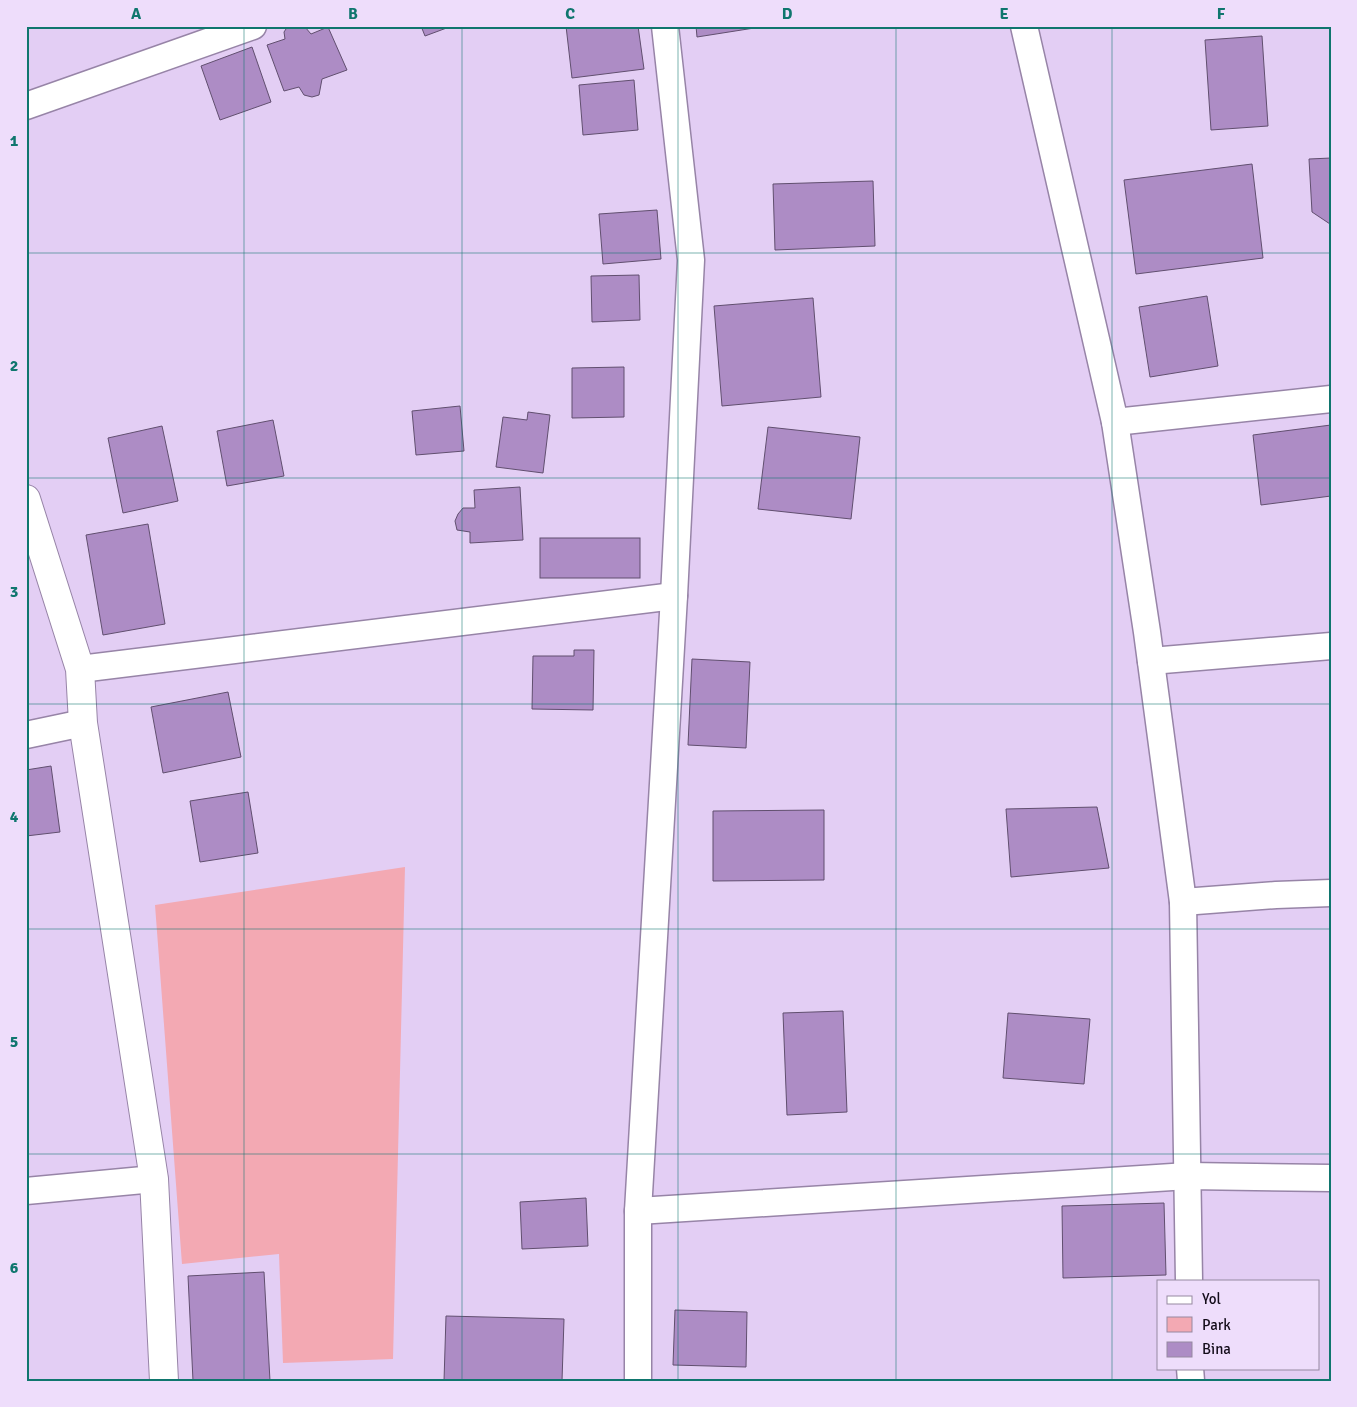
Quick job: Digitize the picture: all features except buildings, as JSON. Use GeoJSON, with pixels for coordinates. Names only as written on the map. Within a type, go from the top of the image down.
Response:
{"type":"FeatureCollection","features":[{"type":"Feature","properties":{"kind":"street"},"geometry":{"type":"LineString","coordinates":[[26,106],[253,26]]}},
{"type":"Feature","properties":{"kind":"street"},"geometry":{"type":"LineString","coordinates":[[638,1381],[638,1211],[674,596],[691,260],[666,26]]}},
{"type":"Feature","properties":{"kind":"street"},"geometry":{"type":"LineString","coordinates":[[1024,26],[1115,422],[1151,661],[1183,902],[1189,1280]]}},
{"type":"Feature","properties":{"kind":"street"},"geometry":{"type":"LineString","coordinates":[[1115,422],[1331,399]]}},
{"type":"Feature","properties":{"kind":"street"},"geometry":{"type":"LineString","coordinates":[[26,499],[80,669],[83,723],[154,1179],[164,1381]]}},
{"type":"Feature","properties":{"kind":"street"},"geometry":{"type":"LineString","coordinates":[[80,669],[674,596]]}},
{"type":"Feature","properties":{"kind":"street"},"geometry":{"type":"LineString","coordinates":[[1151,661],[1331,646]]}},
{"type":"Feature","properties":{"kind":"street"},"geometry":{"type":"LineString","coordinates":[[26,735],[83,723]]}},
{"type":"Feature","properties":{"kind":"street"},"geometry":{"type":"LineString","coordinates":[[1183,902],[1331,893]]}},
{"type":"Feature","properties":{"kind":"street"},"geometry":{"type":"LineString","coordinates":[[638,1211],[1188,1176],[1331,1178]]}},
{"type":"Feature","properties":{"kind":"street"},"geometry":{"type":"LineString","coordinates":[[26,1191],[154,1179]]}},
{"type":"Feature","properties":{"kind":"green space"},"geometry":{"type":"Polygon","coordinates":[[[405,867],[393,1359],[283,1363],[279,1254],[182,1264],[155,905],[405,867]]]}}]}
